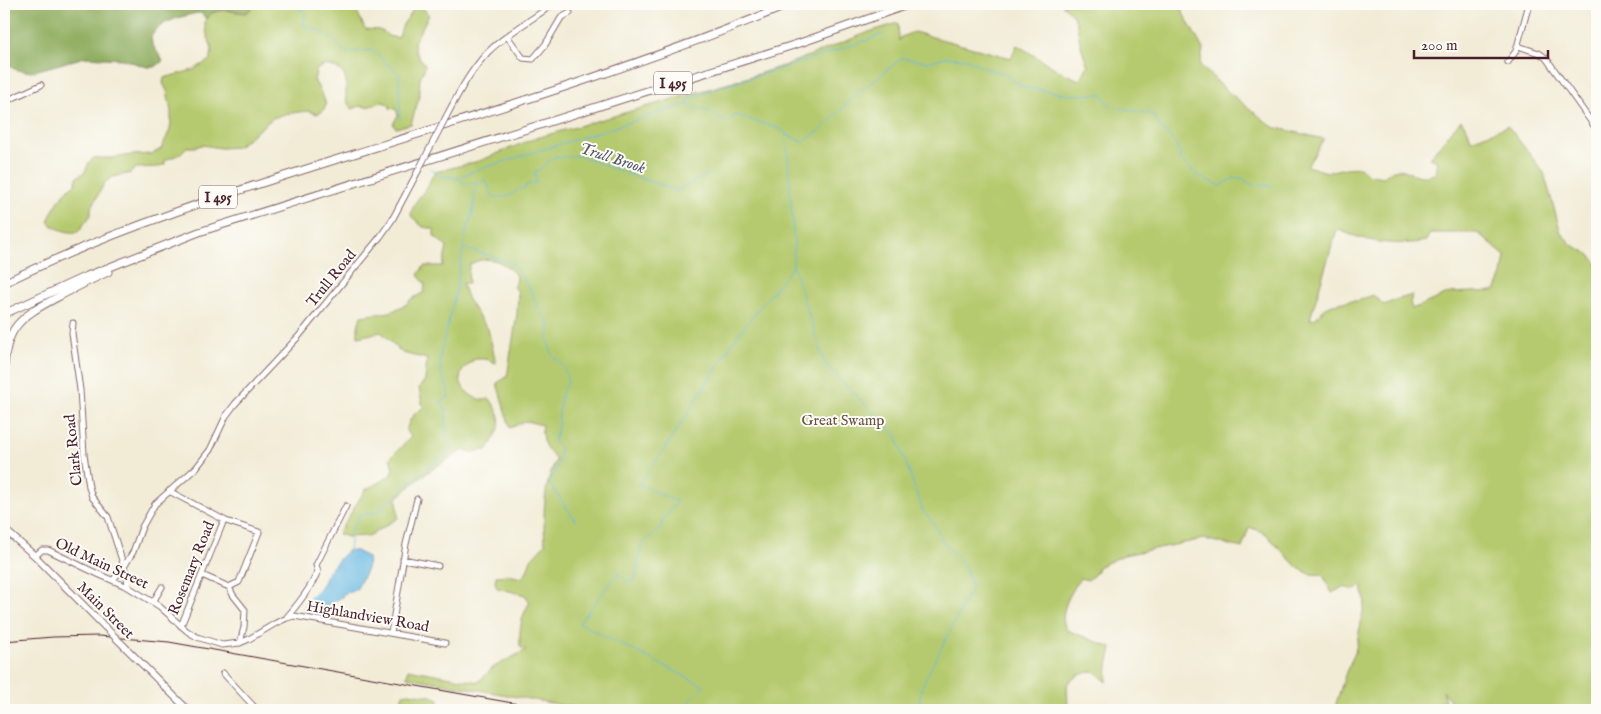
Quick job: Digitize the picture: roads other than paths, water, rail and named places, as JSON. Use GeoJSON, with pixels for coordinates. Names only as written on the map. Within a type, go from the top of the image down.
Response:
{"type":"FeatureCollection","features":[{"type":"Feature","properties":{"kind":"highway","name":"I 495"},"geometry":{"type":"LineString","coordinates":[[4,282],[100,240],[185,208],[608,73],[723,32],[790,4]]}},
{"type":"Feature","properties":{"kind":"highway","name":"I 495"},"geometry":{"type":"LineString","coordinates":[[4,314],[82,278],[173,242],[800,43],[910,4]]}},
{"type":"Feature","properties":{"kind":"highway"},"geometry":{"type":"LineString","coordinates":[[4,371],[4,354],[8,342],[16,326],[25,317],[76,287],[173,242]]}},
{"type":"Feature","properties":{"kind":"main road","name":"Main Street"},"geometry":{"type":"LineString","coordinates":[[4,528],[35,556],[188,710]]}},
{"type":"Feature","properties":{"kind":"street","name":"Trull Road"},"geometry":{"type":"LineString","coordinates":[[113,580],[133,552],[155,504],[196,468],[210,450],[226,416],[235,404],[299,336],[386,229],[397,212],[465,82],[475,67],[489,51],[507,36],[553,4]]}},
{"type":"Feature","properties":{"kind":"street"},"geometry":{"type":"LineString","coordinates":[[1508,62],[1518,46],[1530,4]]}},
{"type":"Feature","properties":{"kind":"street"},"geometry":{"type":"LineString","coordinates":[[507,36],[523,58],[533,60],[545,45],[561,18],[570,13]]}},
{"type":"Feature","properties":{"kind":"street"},"geometry":{"type":"LineString","coordinates":[[1518,46],[1539,53],[1546,58],[1597,130]]}},
{"type":"Feature","properties":{"kind":"street"},"geometry":{"type":"LineString","coordinates":[[4,102],[41,86]]}},
{"type":"Feature","properties":{"kind":"street","name":"Clark Road"},"geometry":{"type":"LineString","coordinates":[[73,323],[72,333],[80,390],[84,454],[89,487],[92,497],[108,517],[124,567]]}},
{"type":"Feature","properties":{"kind":"street"},"geometry":{"type":"LineString","coordinates":[[169,491],[224,520],[259,532],[239,582],[230,587]]}},
{"type":"Feature","properties":{"kind":"street"},"geometry":{"type":"LineString","coordinates":[[391,632],[403,559],[417,499]]}},
{"type":"Feature","properties":{"kind":"street"},"geometry":{"type":"LineString","coordinates":[[240,642],[250,639],[287,618],[304,597],[318,571],[316,565],[346,506]]}},
{"type":"Feature","properties":{"kind":"street","name":"Rosemary Road"},"geometry":{"type":"LineString","coordinates":[[181,626],[224,520]]}},
{"type":"Feature","properties":{"kind":"street","name":"Old Main Street"},"geometry":{"type":"LineString","coordinates":[[35,556],[42,550],[51,551],[128,587],[153,602],[197,637],[222,645],[240,642]]}},
{"type":"Feature","properties":{"kind":"street"},"geometry":{"type":"LineString","coordinates":[[403,559],[438,566]]}},
{"type":"Feature","properties":{"kind":"street"},"geometry":{"type":"LineString","coordinates":[[124,567],[128,587]]}},
{"type":"Feature","properties":{"kind":"street"},"geometry":{"type":"LineString","coordinates":[[202,575],[230,587],[233,595],[245,610],[244,627],[240,642]]}},
{"type":"Feature","properties":{"kind":"street"},"geometry":{"type":"LineString","coordinates":[[153,602],[162,587]]}},
{"type":"Feature","properties":{"kind":"street","name":"Highlandview Road"},"geometry":{"type":"LineString","coordinates":[[287,618],[294,616],[445,643]]}},
{"type":"Feature","properties":{"kind":"street"},"geometry":{"type":"LineString","coordinates":[[222,672],[257,710]]}},
{"type":"Feature","properties":{"kind":"water"},"geometry":{"type":"Polygon","coordinates":[[[349,550],[368,557],[367,569],[356,590],[343,594],[342,597],[316,612],[306,613],[304,609],[307,602],[333,567],[349,550]]]}},
{"type":"Feature","properties":{"kind":"waterway"},"geometry":{"type":"LineString","coordinates":[[294,4],[305,12],[304,26],[327,35],[344,52],[372,50],[399,74],[400,120]]}},
{"type":"Feature","properties":{"kind":"waterway"},"geometry":{"type":"LineString","coordinates":[[688,103],[690,98],[883,34]]}},
{"type":"Feature","properties":{"kind":"waterway"},"geometry":{"type":"LineString","coordinates":[[457,178],[688,104],[690,107],[710,111],[718,118],[727,122],[736,115],[783,130],[786,134],[802,142],[820,131],[860,91],[902,58],[928,62],[945,57],[967,59],[984,68],[1005,74],[1023,87],[1071,95],[1102,94],[1110,106],[1152,114],[1163,131],[1176,143],[1181,160],[1200,177],[1221,186],[1233,178],[1242,178],[1250,184],[1272,186]]}},
{"type":"Feature","properties":{"kind":"waterway"},"geometry":{"type":"LineString","coordinates":[[786,134],[794,242],[793,266],[825,365],[896,435],[923,511],[933,522],[942,540],[965,567],[972,587],[921,688],[918,710]]}},
{"type":"Feature","properties":{"kind":"waterway","name":"Trull Brook"},"geometry":{"type":"LineString","coordinates":[[431,168],[440,176],[457,178],[462,182],[470,184],[485,180],[493,197],[509,196],[525,188],[527,184],[536,183],[535,172],[554,157],[576,156],[584,158],[677,191],[708,174]]}},
{"type":"Feature","properties":{"kind":"waterway"},"geometry":{"type":"LineString","coordinates":[[349,552],[351,531],[359,515],[378,512],[402,488],[453,449],[446,434],[446,409],[440,402],[448,398],[448,390],[440,370],[441,351],[457,287],[465,236],[472,215],[477,181]]}},
{"type":"Feature","properties":{"kind":"waterway"},"geometry":{"type":"LineString","coordinates":[[464,248],[512,263],[529,287],[540,311],[549,322],[548,340],[552,355],[564,367],[568,382],[561,397],[554,441],[560,448],[559,462],[549,483],[576,521]]}},
{"type":"Feature","properties":{"kind":"waterway"},"geometry":{"type":"LineString","coordinates":[[681,710],[704,686],[579,623],[618,573],[628,582],[635,579],[642,543],[660,529],[663,519],[677,502],[639,484],[664,450],[737,336],[793,266]]}},
{"type":"Feature","properties":{"kind":"railway"},"geometry":{"type":"LineString","coordinates":[[4,641],[99,636],[169,642],[552,710]]}},
{"type":"Feature","properties":{"kind":"park label","name":"Great Swamp"},"geometry":{"type":"Point","coordinates":[843,420]}}]}
